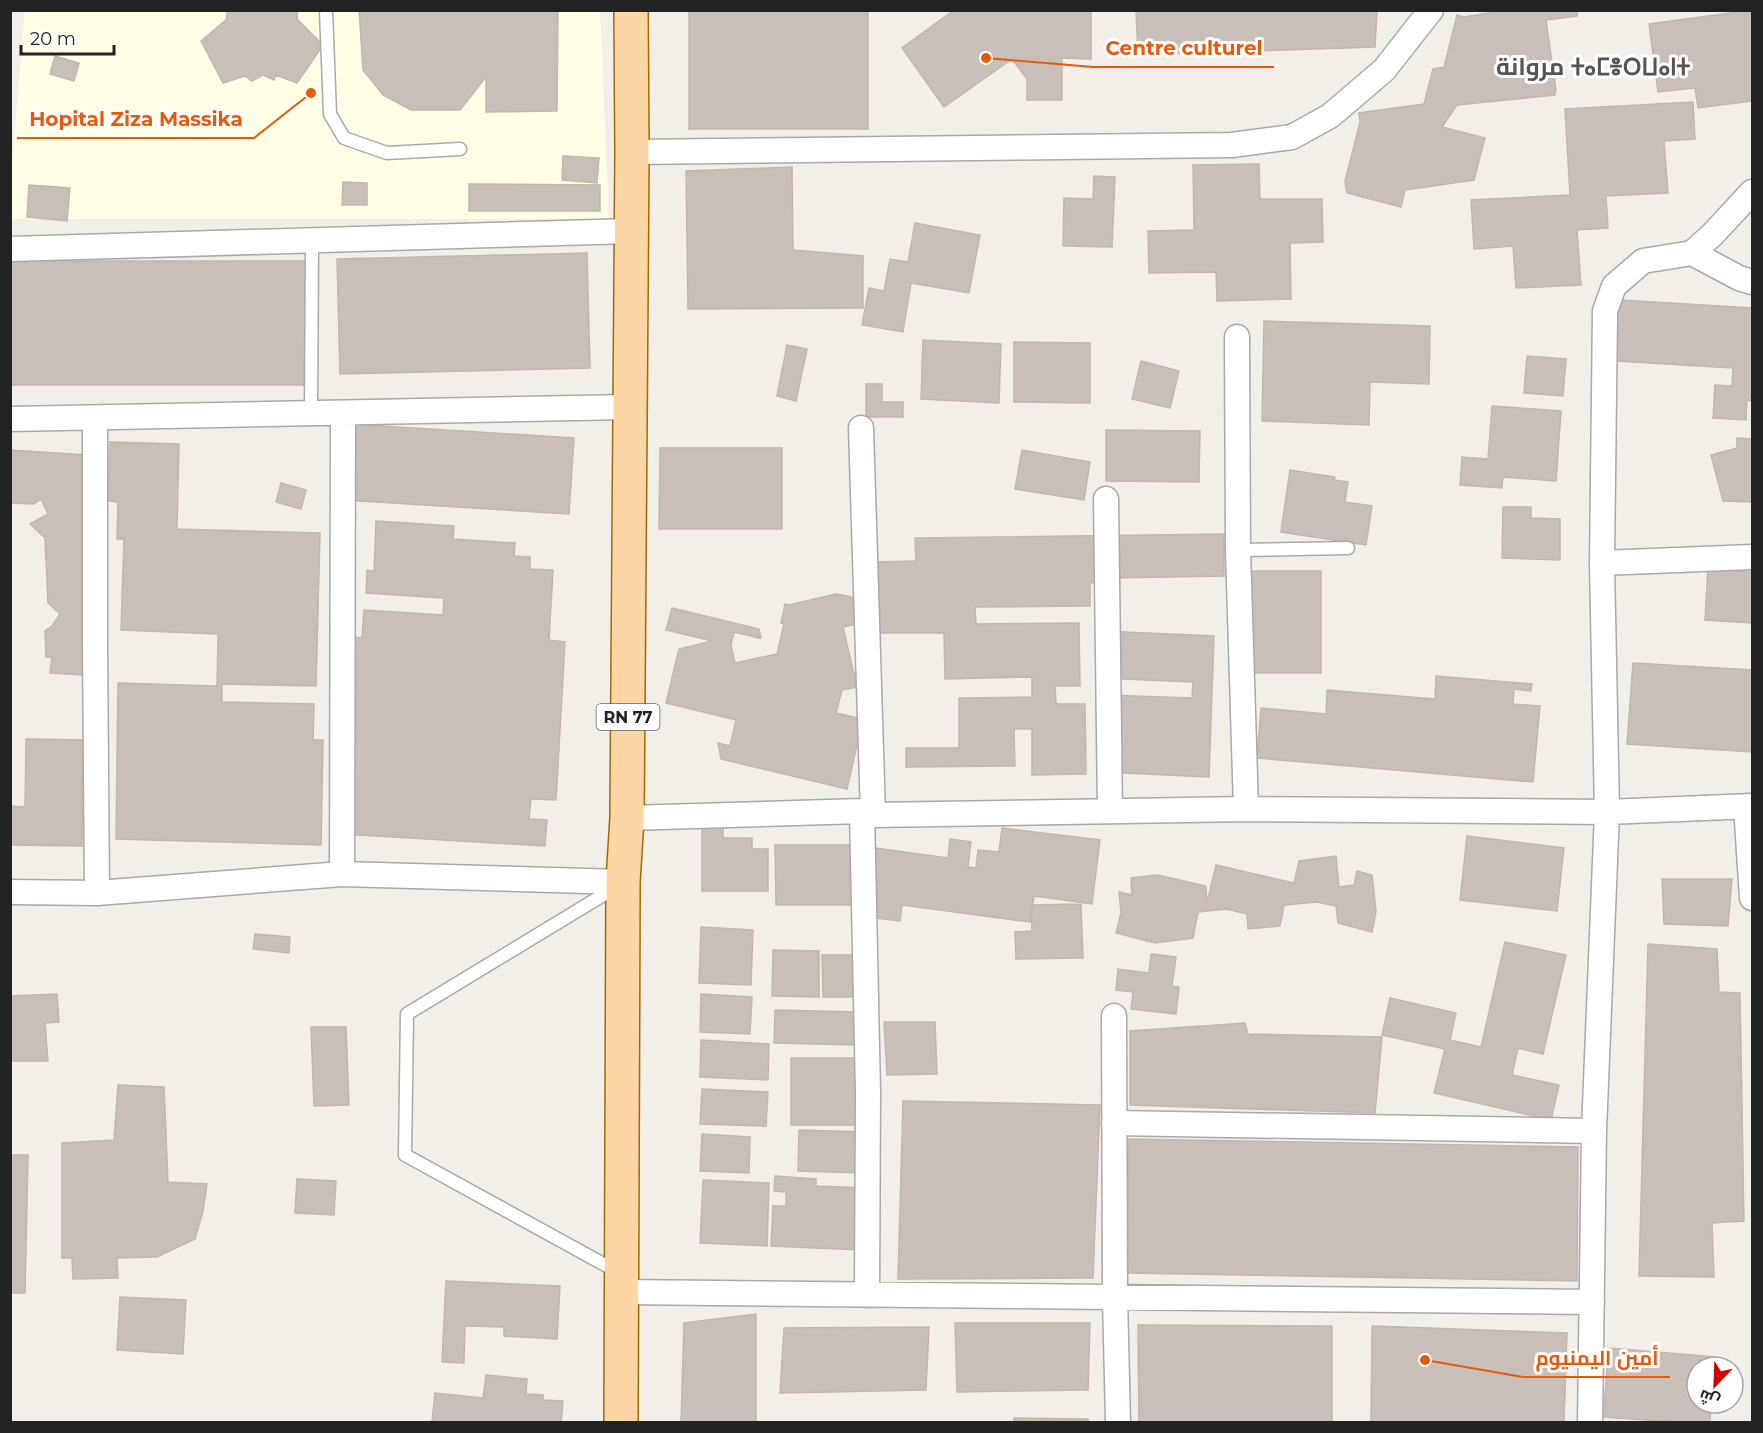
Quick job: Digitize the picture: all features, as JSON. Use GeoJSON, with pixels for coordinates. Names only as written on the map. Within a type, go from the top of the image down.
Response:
{"type":"FeatureCollection","features":[{"type":"Feature","properties":{"kind":"main road","name":"RN 77"},"geometry":{"type":"LineString","coordinates":[[621,1422],[623,882],[627,818],[632,152],[631,10]]}},
{"type":"Feature","properties":{"kind":"street"},"geometry":{"type":"LineString","coordinates":[[632,152],[1232,145],[1292,137],[1330,116],[1384,70],[1431,10]]}},
{"type":"Feature","properties":{"kind":"street"},"geometry":{"type":"LineString","coordinates":[[1590,1422],[1594,1131],[1607,812],[1602,562],[1605,311],[1614,286],[1643,261],[1692,253],[1752,192]]}},
{"type":"Feature","properties":{"kind":"street"},"geometry":{"type":"LineString","coordinates":[[10,249],[631,231]]}},
{"type":"Feature","properties":{"kind":"street"},"geometry":{"type":"LineString","coordinates":[[1692,253],[1739,278],[1752,282]]}},
{"type":"Feature","properties":{"kind":"street"},"geometry":{"type":"LineString","coordinates":[[1237,337],[1238,550],[1246,809]]}},
{"type":"Feature","properties":{"kind":"street"},"geometry":{"type":"LineString","coordinates":[[10,419],[629,407]]}},
{"type":"Feature","properties":{"kind":"street"},"geometry":{"type":"LineString","coordinates":[[342,874],[343,413]]}},
{"type":"Feature","properties":{"kind":"street"},"geometry":{"type":"LineString","coordinates":[[95,418],[94,646],[97,893]]}},
{"type":"Feature","properties":{"kind":"street"},"geometry":{"type":"LineString","coordinates":[[861,428],[867,813],[867,1294]]}},
{"type":"Feature","properties":{"kind":"street"},"geometry":{"type":"LineString","coordinates":[[1106,499],[1110,811]]}},
{"type":"Feature","properties":{"kind":"street"},"geometry":{"type":"LineString","coordinates":[[1602,562],[1752,557]]}},
{"type":"Feature","properties":{"kind":"street"},"geometry":{"type":"LineString","coordinates":[[627,818],[1246,809],[1607,812],[1749,806],[1752,898]]}},
{"type":"Feature","properties":{"kind":"street"},"geometry":{"type":"LineString","coordinates":[[10,892],[97,893],[342,874],[623,882]]}},
{"type":"Feature","properties":{"kind":"street"},"geometry":{"type":"LineString","coordinates":[[1114,1016],[1118,1422]]}},
{"type":"Feature","properties":{"kind":"street"},"geometry":{"type":"LineString","coordinates":[[1114,1124],[1594,1131]]}},
{"type":"Feature","properties":{"kind":"street"},"geometry":{"type":"LineString","coordinates":[[622,1283],[867,1294],[1592,1302]]}},
{"type":"Feature","properties":{"kind":"lane"},"geometry":{"type":"LineString","coordinates":[[326,10],[330,114],[344,138],[387,153],[460,149]]}},
{"type":"Feature","properties":{"kind":"lane"},"geometry":{"type":"LineString","coordinates":[[311,414],[312,240]]}},
{"type":"Feature","properties":{"kind":"lane"},"geometry":{"type":"LineString","coordinates":[[1238,550],[1348,548]]}},
{"type":"Feature","properties":{"kind":"lane"},"geometry":{"type":"LineString","coordinates":[[622,1283],[405,1155],[407,1014],[623,882]]}},
{"type":"Feature","properties":{"kind":"shaded area"},"geometry":{"type":"Polygon","coordinates":[[[25,11],[600,11],[609,219],[11,219],[11,175],[25,11]]]}},
{"type":"Feature","properties":{"kind":"building"},"geometry":{"type":"Polygon","coordinates":[[[228,10],[298,10],[297,19],[323,45],[297,83],[276,75],[274,80],[263,75],[252,81],[245,76],[223,83],[201,41],[226,20],[228,10]]]}},
{"type":"Feature","properties":{"kind":"building"},"geometry":{"type":"Polygon","coordinates":[[[359,10],[558,10],[557,111],[486,112],[486,77],[460,110],[411,110],[383,95],[363,70],[359,10]]]}},
{"type":"Feature","properties":{"kind":"building"},"geometry":{"type":"Polygon","coordinates":[[[689,10],[868,10],[868,129],[689,129],[689,10]]]}},
{"type":"Feature","properties":{"kind":"building"},"geometry":{"type":"Polygon","coordinates":[[[954,10],[1091,10],[1091,59],[1062,58],[1062,100],[1027,100],[1027,79],[1012,59],[944,107],[902,48],[954,10]]]}},
{"type":"Feature","properties":{"kind":"building"},"geometry":{"type":"Polygon","coordinates":[[[1136,10],[1377,10],[1375,47],[1138,55],[1136,10]]]}},
{"type":"Feature","properties":{"kind":"building"},"geometry":{"type":"Polygon","coordinates":[[[1507,10],[1578,10],[1577,16],[1546,20],[1555,95],[1457,105],[1442,127],[1485,138],[1474,180],[1405,190],[1401,207],[1347,193],[1345,181],[1360,122],[1359,113],[1424,104],[1433,69],[1444,67],[1457,15],[1464,17],[1507,10]]]}},
{"type":"Feature","properties":{"kind":"building"},"geometry":{"type":"Polygon","coordinates":[[[1752,10],[1752,101],[1698,108],[1695,88],[1658,92],[1649,24],[1752,10]]]}},
{"type":"Feature","properties":{"kind":"building"},"geometry":{"type":"Polygon","coordinates":[[[55,56],[79,63],[74,81],[50,74],[55,56]]]}},
{"type":"Feature","properties":{"kind":"building"},"geometry":{"type":"Polygon","coordinates":[[[1693,102],[1695,139],[1664,141],[1668,193],[1606,196],[1608,228],[1577,230],[1581,285],[1516,288],[1513,246],[1474,249],[1471,200],[1570,195],[1565,109],[1693,102]]]}},
{"type":"Feature","properties":{"kind":"building"},"geometry":{"type":"Polygon","coordinates":[[[563,156],[599,158],[597,183],[562,180],[563,156]]]}},
{"type":"Feature","properties":{"kind":"building"},"geometry":{"type":"Polygon","coordinates":[[[1259,164],[1260,199],[1322,199],[1323,242],[1290,243],[1291,299],[1217,301],[1216,272],[1149,273],[1148,231],[1194,230],[1193,165],[1259,164]]]}},
{"type":"Feature","properties":{"kind":"building"},"geometry":{"type":"Polygon","coordinates":[[[792,167],[793,250],[863,256],[863,308],[688,309],[686,171],[792,167]]]}},
{"type":"Feature","properties":{"kind":"building"},"geometry":{"type":"Polygon","coordinates":[[[1094,176],[1115,177],[1112,247],[1063,246],[1064,198],[1093,199],[1094,176]]]}},
{"type":"Feature","properties":{"kind":"building"},"geometry":{"type":"Polygon","coordinates":[[[343,182],[367,183],[367,205],[342,205],[343,182]]]}},
{"type":"Feature","properties":{"kind":"building"},"geometry":{"type":"Polygon","coordinates":[[[469,184],[600,185],[600,211],[469,211],[469,184]]]}},
{"type":"Feature","properties":{"kind":"building"},"geometry":{"type":"Polygon","coordinates":[[[29,185],[70,188],[67,221],[27,217],[29,185]]]}},
{"type":"Feature","properties":{"kind":"building"},"geometry":{"type":"Polygon","coordinates":[[[915,223],[980,235],[969,293],[911,283],[903,332],[862,325],[869,288],[884,291],[890,259],[908,262],[915,223]]]}},
{"type":"Feature","properties":{"kind":"building"},"geometry":{"type":"Polygon","coordinates":[[[587,253],[590,368],[340,374],[337,259],[587,253]]]}},
{"type":"Feature","properties":{"kind":"building"},"geometry":{"type":"Polygon","coordinates":[[[10,261],[307,261],[307,385],[10,385],[10,261]]]}},
{"type":"Feature","properties":{"kind":"building"},"geometry":{"type":"Polygon","coordinates":[[[1604,299],[1752,308],[1752,401],[1747,400],[1746,420],[1713,418],[1715,385],[1732,386],[1733,368],[1600,360],[1604,299]]]}},
{"type":"Feature","properties":{"kind":"building"},"geometry":{"type":"Polygon","coordinates":[[[1264,321],[1430,326],[1429,384],[1370,382],[1369,425],[1262,421],[1264,321]]]}},
{"type":"Feature","properties":{"kind":"building"},"geometry":{"type":"Polygon","coordinates":[[[923,340],[1001,344],[999,403],[921,399],[923,340]]]}},
{"type":"Feature","properties":{"kind":"building"},"geometry":{"type":"Polygon","coordinates":[[[1014,342],[1090,343],[1090,403],[1014,402],[1014,342]]]}},
{"type":"Feature","properties":{"kind":"building"},"geometry":{"type":"Polygon","coordinates":[[[787,345],[807,349],[796,401],[777,396],[787,345]]]}},
{"type":"Feature","properties":{"kind":"building"},"geometry":{"type":"Polygon","coordinates":[[[1527,356],[1566,359],[1563,396],[1524,393],[1527,356]]]}},
{"type":"Feature","properties":{"kind":"building"},"geometry":{"type":"Polygon","coordinates":[[[1141,361],[1179,371],[1170,408],[1132,399],[1141,361]]]}},
{"type":"Feature","properties":{"kind":"building"},"geometry":{"type":"Polygon","coordinates":[[[866,384],[882,384],[882,402],[903,402],[903,417],[866,417],[866,384]]]}},
{"type":"Feature","properties":{"kind":"building"},"geometry":{"type":"Polygon","coordinates":[[[1492,406],[1561,411],[1556,481],[1503,477],[1502,488],[1460,485],[1462,457],[1488,459],[1492,406]]]}},
{"type":"Feature","properties":{"kind":"building"},"geometry":{"type":"Polygon","coordinates":[[[350,424],[574,438],[569,514],[345,500],[350,424]]]}},
{"type":"Feature","properties":{"kind":"building"},"geometry":{"type":"Polygon","coordinates":[[[1106,430],[1200,431],[1199,482],[1106,481],[1106,430]]]}},
{"type":"Feature","properties":{"kind":"building"},"geometry":{"type":"Polygon","coordinates":[[[1737,438],[1752,439],[1752,502],[1723,501],[1711,455],[1737,448],[1737,438]]]}},
{"type":"Feature","properties":{"kind":"building"},"geometry":{"type":"Polygon","coordinates":[[[110,442],[179,444],[177,529],[320,533],[316,686],[222,684],[222,702],[314,704],[313,740],[323,740],[321,845],[116,839],[118,683],[217,686],[218,634],[121,630],[124,539],[117,539],[118,502],[108,501],[110,442]]]}},
{"type":"Feature","properties":{"kind":"building"},"geometry":{"type":"Polygon","coordinates":[[[660,448],[782,448],[782,529],[659,529],[660,448]]]}},
{"type":"Feature","properties":{"kind":"building"},"geometry":{"type":"Polygon","coordinates":[[[10,450],[86,455],[83,675],[50,673],[52,657],[46,657],[45,631],[52,626],[60,614],[48,603],[45,538],[30,524],[48,514],[41,499],[34,504],[10,503],[10,450]]]}},
{"type":"Feature","properties":{"kind":"building"},"geometry":{"type":"Polygon","coordinates":[[[1022,450],[1090,462],[1084,500],[1015,489],[1022,450]]]}},
{"type":"Feature","properties":{"kind":"building"},"geometry":{"type":"Polygon","coordinates":[[[1290,470],[1335,477],[1334,480],[1348,482],[1345,502],[1372,506],[1366,545],[1281,532],[1290,470]]]}},
{"type":"Feature","properties":{"kind":"building"},"geometry":{"type":"Polygon","coordinates":[[[281,483],[306,490],[301,509],[276,502],[281,483]]]}},
{"type":"Feature","properties":{"kind":"building"},"geometry":{"type":"Polygon","coordinates":[[[1503,507],[1531,507],[1531,518],[1560,519],[1560,560],[1502,558],[1503,507]]]}},
{"type":"Feature","properties":{"kind":"building"},"geometry":{"type":"Polygon","coordinates":[[[376,521],[454,526],[453,539],[515,543],[514,556],[530,557],[530,569],[553,570],[549,640],[565,642],[556,800],[531,799],[529,819],[547,820],[545,846],[343,834],[355,637],[362,638],[364,610],[443,615],[444,598],[366,593],[367,570],[374,571],[376,521]]]}},
{"type":"Feature","properties":{"kind":"building"},"geometry":{"type":"Polygon","coordinates":[[[1224,534],[1224,576],[1111,578],[1111,582],[1090,583],[1090,606],[975,607],[976,624],[1079,623],[1080,686],[1055,686],[1056,704],[1085,704],[1086,774],[1032,775],[1032,729],[1014,729],[1015,766],[906,767],[906,748],[959,748],[959,698],[1032,697],[1032,677],[945,679],[944,633],[871,633],[870,562],[916,561],[915,538],[1224,534]]]}},
{"type":"Feature","properties":{"kind":"building"},"geometry":{"type":"Polygon","coordinates":[[[1709,551],[1752,553],[1752,623],[1705,620],[1709,551]]]}},
{"type":"Feature","properties":{"kind":"building"},"geometry":{"type":"Polygon","coordinates":[[[1239,571],[1321,571],[1321,673],[1239,673],[1239,571]]]}},
{"type":"Feature","properties":{"kind":"building"},"geometry":{"type":"Polygon","coordinates":[[[836,594],[852,597],[858,624],[843,627],[857,687],[842,690],[836,713],[863,719],[847,789],[721,759],[718,743],[730,746],[736,720],[666,703],[679,649],[712,641],[666,630],[672,608],[759,629],[761,638],[734,632],[731,645],[735,663],[777,654],[784,624],[781,623],[785,604],[836,594]]]}},
{"type":"Feature","properties":{"kind":"building"},"geometry":{"type":"Polygon","coordinates":[[[1102,631],[1214,636],[1209,777],[1101,772],[1105,695],[1192,698],[1193,682],[1100,678],[1102,631]]]}},
{"type":"Feature","properties":{"kind":"building"},"geometry":{"type":"Polygon","coordinates":[[[1633,663],[1752,670],[1752,752],[1627,744],[1633,663]]]}},
{"type":"Feature","properties":{"kind":"building"},"geometry":{"type":"Polygon","coordinates":[[[1436,676],[1532,684],[1531,691],[1514,689],[1513,704],[1540,706],[1533,782],[1257,758],[1261,708],[1326,714],[1327,690],[1435,699],[1436,676]]]}},
{"type":"Feature","properties":{"kind":"building"},"geometry":{"type":"Polygon","coordinates":[[[26,739],[83,740],[82,846],[10,845],[10,806],[25,807],[26,739]]]}},
{"type":"Feature","properties":{"kind":"building"},"geometry":{"type":"Polygon","coordinates":[[[702,820],[723,820],[723,838],[752,838],[752,849],[768,849],[768,891],[702,891],[702,820]]]}},
{"type":"Feature","properties":{"kind":"building"},"geometry":{"type":"Polygon","coordinates":[[[1002,828],[1100,840],[1092,904],[1034,896],[1030,922],[902,905],[900,921],[867,917],[876,848],[948,858],[950,839],[971,842],[968,867],[976,868],[978,850],[999,852],[1002,828]]]}},
{"type":"Feature","properties":{"kind":"building"},"geometry":{"type":"Polygon","coordinates":[[[1467,836],[1564,848],[1557,911],[1460,900],[1467,836]]]}},
{"type":"Feature","properties":{"kind":"building"},"geometry":{"type":"Polygon","coordinates":[[[775,845],[856,845],[857,905],[776,905],[775,845]]]}},
{"type":"Feature","properties":{"kind":"building"},"geometry":{"type":"Polygon","coordinates":[[[1336,856],[1339,887],[1354,885],[1357,871],[1372,875],[1376,911],[1372,932],[1338,923],[1336,906],[1317,902],[1284,905],[1280,926],[1248,929],[1247,914],[1227,909],[1198,912],[1193,938],[1155,943],[1116,933],[1121,913],[1119,892],[1132,895],[1131,878],[1158,875],[1206,886],[1207,903],[1216,865],[1294,883],[1299,861],[1336,856]]]}},
{"type":"Feature","properties":{"kind":"building"},"geometry":{"type":"Polygon","coordinates":[[[1662,879],[1732,879],[1728,926],[1664,924],[1662,879]]]}},
{"type":"Feature","properties":{"kind":"building"},"geometry":{"type":"Polygon","coordinates":[[[1081,904],[1083,958],[1016,959],[1015,932],[1032,931],[1031,905],[1081,904]]]}},
{"type":"Feature","properties":{"kind":"building"},"geometry":{"type":"Polygon","coordinates":[[[701,927],[753,930],[751,985],[699,983],[701,927]]]}},
{"type":"Feature","properties":{"kind":"building"},"geometry":{"type":"Polygon","coordinates":[[[255,934],[290,937],[289,953],[253,949],[255,934]]]}},
{"type":"Feature","properties":{"kind":"building"},"geometry":{"type":"Polygon","coordinates":[[[1505,942],[1566,955],[1543,1054],[1518,1048],[1512,1075],[1559,1085],[1551,1120],[1434,1093],[1445,1049],[1382,1035],[1390,998],[1456,1013],[1450,1040],[1481,1047],[1505,942]]]}},
{"type":"Feature","properties":{"kind":"building"},"geometry":{"type":"Polygon","coordinates":[[[1648,944],[1717,949],[1719,992],[1740,993],[1744,1221],[1712,1223],[1714,1277],[1639,1276],[1648,944]]]}},
{"type":"Feature","properties":{"kind":"building"},"geometry":{"type":"Polygon","coordinates":[[[773,950],[819,951],[819,997],[772,996],[773,950]]]}},
{"type":"Feature","properties":{"kind":"building"},"geometry":{"type":"Polygon","coordinates":[[[1151,954],[1176,957],[1172,986],[1179,987],[1176,1014],[1131,1009],[1133,992],[1116,990],[1118,969],[1149,973],[1151,954]]]}},
{"type":"Feature","properties":{"kind":"building"},"geometry":{"type":"Polygon","coordinates":[[[822,955],[862,955],[863,997],[823,997],[822,955]]]}},
{"type":"Feature","properties":{"kind":"building"},"geometry":{"type":"Polygon","coordinates":[[[57,994],[59,1022],[45,1023],[48,1061],[10,1061],[10,996],[57,994]]]}},
{"type":"Feature","properties":{"kind":"building"},"geometry":{"type":"Polygon","coordinates":[[[701,994],[752,997],[750,1034],[700,1032],[701,994]]]}},
{"type":"Feature","properties":{"kind":"building"},"geometry":{"type":"Polygon","coordinates":[[[775,1010],[859,1012],[858,1045],[774,1043],[775,1010]]]}},
{"type":"Feature","properties":{"kind":"building"},"geometry":{"type":"Polygon","coordinates":[[[884,1022],[935,1022],[937,1074],[887,1075],[884,1022]]]}},
{"type":"Feature","properties":{"kind":"building"},"geometry":{"type":"Polygon","coordinates":[[[1245,1023],[1248,1034],[1382,1037],[1375,1113],[1130,1105],[1130,1031],[1245,1023]]]}},
{"type":"Feature","properties":{"kind":"building"},"geometry":{"type":"Polygon","coordinates":[[[311,1027],[346,1027],[349,1105],[314,1106],[311,1027]]]}},
{"type":"Feature","properties":{"kind":"building"},"geometry":{"type":"Polygon","coordinates":[[[701,1040],[769,1044],[768,1080],[700,1077],[701,1040]]]}},
{"type":"Feature","properties":{"kind":"building"},"geometry":{"type":"Polygon","coordinates":[[[791,1058],[859,1058],[859,1125],[791,1125],[791,1058]]]}},
{"type":"Feature","properties":{"kind":"building"},"geometry":{"type":"Polygon","coordinates":[[[118,1085],[164,1087],[168,1182],[207,1184],[203,1211],[195,1239],[157,1257],[117,1258],[118,1278],[73,1279],[72,1258],[62,1258],[62,1143],[114,1140],[118,1085]]]}},
{"type":"Feature","properties":{"kind":"building"},"geometry":{"type":"Polygon","coordinates":[[[702,1089],[768,1092],[766,1126],[700,1124],[702,1089]]]}},
{"type":"Feature","properties":{"kind":"building"},"geometry":{"type":"Polygon","coordinates":[[[903,1101],[1100,1105],[1093,1278],[898,1279],[903,1101]]]}},
{"type":"Feature","properties":{"kind":"building"},"geometry":{"type":"Polygon","coordinates":[[[799,1130],[865,1132],[864,1173],[798,1171],[799,1130]]]}},
{"type":"Feature","properties":{"kind":"building"},"geometry":{"type":"Polygon","coordinates":[[[702,1134],[750,1137],[749,1173],[700,1171],[702,1134]]]}},
{"type":"Feature","properties":{"kind":"building"},"geometry":{"type":"Polygon","coordinates":[[[1129,1139],[1578,1147],[1577,1281],[1126,1273],[1129,1139]]]}},
{"type":"Feature","properties":{"kind":"building"},"geometry":{"type":"Polygon","coordinates":[[[10,1155],[28,1155],[25,1293],[10,1293],[10,1155]]]}},
{"type":"Feature","properties":{"kind":"building"},"geometry":{"type":"Polygon","coordinates":[[[775,1176],[816,1179],[816,1186],[863,1188],[860,1250],[771,1246],[773,1206],[786,1206],[786,1192],[774,1191],[775,1176]]]}},
{"type":"Feature","properties":{"kind":"building"},"geometry":{"type":"Polygon","coordinates":[[[297,1179],[336,1181],[334,1215],[295,1213],[297,1179]]]}},
{"type":"Feature","properties":{"kind":"building"},"geometry":{"type":"Polygon","coordinates":[[[703,1180],[769,1183],[767,1246],[700,1243],[703,1180]]]}},
{"type":"Feature","properties":{"kind":"building"},"geometry":{"type":"Polygon","coordinates":[[[446,1281],[560,1286],[557,1339],[504,1336],[504,1327],[465,1326],[464,1363],[442,1362],[446,1281]]]}},
{"type":"Feature","properties":{"kind":"building"},"geometry":{"type":"Polygon","coordinates":[[[120,1297],[186,1300],[183,1354],[117,1350],[120,1297]]]}},
{"type":"Feature","properties":{"kind":"building"},"geometry":{"type":"Polygon","coordinates":[[[756,1314],[756,1422],[681,1422],[684,1323],[756,1314]]]}},
{"type":"Feature","properties":{"kind":"building"},"geometry":{"type":"Polygon","coordinates":[[[955,1323],[1090,1323],[1088,1390],[957,1392],[955,1323]]]}},
{"type":"Feature","properties":{"kind":"building"},"geometry":{"type":"Polygon","coordinates":[[[1138,1325],[1332,1326],[1332,1422],[1139,1422],[1138,1325]]]}},
{"type":"Feature","properties":{"kind":"building"},"geometry":{"type":"Polygon","coordinates":[[[1372,1326],[1567,1333],[1564,1422],[1371,1422],[1372,1326]]]}},
{"type":"Feature","properties":{"kind":"building"},"geometry":{"type":"Polygon","coordinates":[[[929,1327],[926,1390],[780,1393],[784,1328],[929,1327]]]}},
{"type":"Feature","properties":{"kind":"building"},"geometry":{"type":"Polygon","coordinates":[[[1609,1348],[1691,1355],[1685,1355],[1685,1415],[1710,1415],[1710,1422],[1603,1417],[1609,1348]]]}},
{"type":"Feature","properties":{"kind":"building"},"geometry":{"type":"Polygon","coordinates":[[[486,1375],[527,1379],[526,1394],[543,1395],[543,1400],[563,1401],[561,1422],[432,1422],[435,1393],[483,1398],[486,1375]]]}},
{"type":"Feature","properties":{"kind":"building"},"geometry":{"type":"Polygon","coordinates":[[[1014,1418],[1088,1419],[1088,1422],[1014,1422],[1014,1418]]]}},
{"type":"Feature","properties":{"kind":"place","name":"Centre culturel"},"geometry":{"type":"Point","coordinates":[986,58]}},
{"type":"Feature","properties":{"kind":"place","name":"Hopital Ziza Massika"},"geometry":{"type":"Point","coordinates":[311,93]}},
{"type":"Feature","properties":{"kind":"place","name":"أمين اليمنيوم"},"geometry":{"type":"Point","coordinates":[1425,1360]}},
{"type":"Feature","properties":{"kind":"district","name":"مروانة ⵜⴰⵎⴻⵔⵡⴰⵏⵜ"},"geometry":{"type":"Point","coordinates":[1593,67]}}]}
